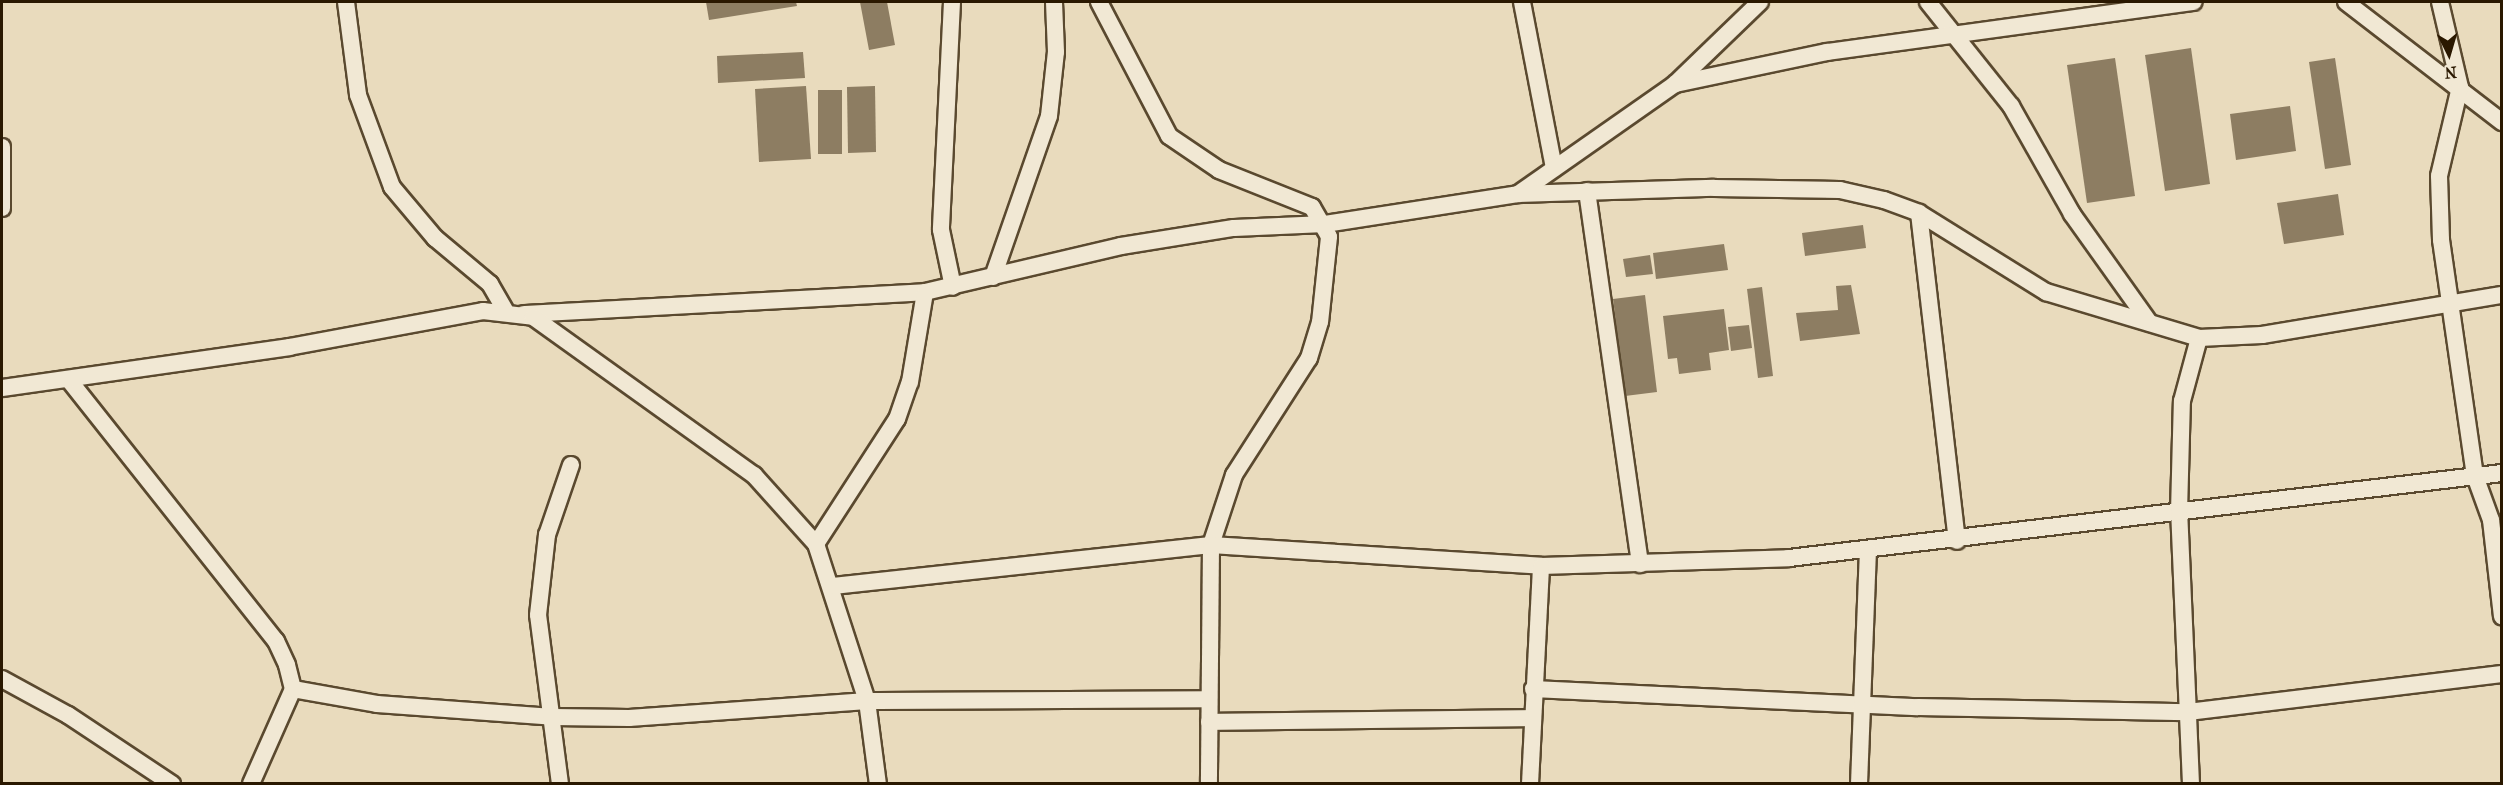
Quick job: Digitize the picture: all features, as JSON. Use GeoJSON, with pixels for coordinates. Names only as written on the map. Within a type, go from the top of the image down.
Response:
{"type":"FeatureCollection","features":[{"type":"Feature","properties":{"kind":"street"},"geometry":{"type":"LineString","coordinates":[[346,2],[358,95],[392,187],[435,238],[490,284],[505,310]]}},
{"type":"Feature","properties":{"kind":"street"},"geometry":{"type":"LineString","coordinates":[[952,2],[941,230],[953,287]]}},
{"type":"Feature","properties":{"kind":"street"},"geometry":{"type":"LineString","coordinates":[[993,277],[1048,116],[1056,52],[1054,2]]}},
{"type":"Feature","properties":{"kind":"street"},"geometry":{"type":"LineString","coordinates":[[1099,2],[1144,97],[1179,147],[1219,170],[1295,199],[1325,224],[1329,266],[1309,358],[1234,475],[1211,545],[1209,783]]}},
{"type":"Feature","properties":{"kind":"street"},"geometry":{"type":"LineString","coordinates":[[1522,2],[1554,168]]}},
{"type":"Feature","properties":{"kind":"street"},"geometry":{"type":"LineString","coordinates":[[1518,194],[1675,84],[1760,2]]}},
{"type":"Feature","properties":{"kind":"street"},"geometry":{"type":"LineString","coordinates":[[1928,2],[2011,106],[2072,214],[2148,322]]}},
{"type":"Feature","properties":{"kind":"street"},"geometry":{"type":"LineString","coordinates":[[1675,84],[1827,52],[2194,2]]}},
{"type":"Feature","properties":{"kind":"street"},"geometry":{"type":"LineString","coordinates":[[2346,2],[2460,87],[2502,122]]}},
{"type":"Feature","properties":{"kind":"street"},"geometry":{"type":"LineString","coordinates":[[2440,2],[2460,87],[2439,176],[2448,301],[2475,476],[2491,520],[2502,616]]}},
{"type":"Feature","properties":{"kind":"street"},"geometry":{"type":"LineString","coordinates":[[2,147],[2,208]]}},
{"type":"Feature","properties":{"kind":"street"},"geometry":{"type":"LineString","coordinates":[[2,388],[69,380],[505,310],[524,314],[925,292],[1132,244],[1234,228],[1325,224],[1518,194],[1587,191],[1840,190],[1919,213],[2046,292],[2199,338],[2305,329],[2448,301],[2502,295]]}},
{"type":"Feature","properties":{"kind":"street"},"geometry":{"type":"LineString","coordinates":[[1587,191],[1640,564]]}},
{"type":"Feature","properties":{"kind":"street"},"geometry":{"type":"LineString","coordinates":[[1919,213],[1957,541]]}},
{"type":"Feature","properties":{"kind":"street"},"geometry":{"type":"LineString","coordinates":[[816,544],[897,419],[910,382],[925,292]]}},
{"type":"Feature","properties":{"kind":"street"},"geometry":{"type":"LineString","coordinates":[[524,314],[560,334],[754,475],[816,544],[833,586],[867,701],[878,783]]}},
{"type":"Feature","properties":{"kind":"street"},"geometry":{"type":"LineString","coordinates":[[2191,783],[2179,512],[2182,401],[2199,338]]}},
{"type":"Feature","properties":{"kind":"street"},"geometry":{"type":"LineString","coordinates":[[69,380],[276,641],[293,689],[251,783]]}},
{"type":"Feature","properties":{"kind":"street"},"geometry":{"type":"LineString","coordinates":[[560,783],[553,717],[540,643],[540,576],[547,535],[571,465]]}},
{"type":"Feature","properties":{"kind":"street"},"geometry":{"type":"LineString","coordinates":[[833,586],[1211,545],[1541,566],[1640,564],[1868,551],[2502,473]]}},
{"type":"Feature","properties":{"kind":"street"},"geometry":{"type":"LineString","coordinates":[[1859,783],[1860,704],[1868,551]]}},
{"type":"Feature","properties":{"kind":"street"},"geometry":{"type":"LineString","coordinates":[[1530,783],[1541,566]]}},
{"type":"Feature","properties":{"kind":"street"},"geometry":{"type":"LineString","coordinates":[[1533,689],[1860,704],[2188,712],[2502,674]]}},
{"type":"Feature","properties":{"kind":"street"},"geometry":{"type":"LineString","coordinates":[[2,679],[85,725],[172,783]]}},
{"type":"Feature","properties":{"kind":"street"},"geometry":{"type":"LineString","coordinates":[[293,689],[377,704],[553,717],[628,718],[867,701],[1208,699]]}},
{"type":"Feature","properties":{"kind":"street"},"geometry":{"type":"LineString","coordinates":[[1209,722],[1532,718]]}},
{"type":"Feature","properties":{"kind":"building"},"geometry":{"type":"Polygon","coordinates":[[[706,2],[796,2],[797,6],[709,20],[706,2]]]}},
{"type":"Feature","properties":{"kind":"building"},"geometry":{"type":"Polygon","coordinates":[[[860,2],[887,2],[895,45],[869,50],[860,2]]]}},
{"type":"Feature","properties":{"kind":"building"},"geometry":{"type":"Polygon","coordinates":[[[2191,48],[2210,184],[2165,191],[2145,55],[2191,48]]]}},
{"type":"Feature","properties":{"kind":"building"},"geometry":{"type":"Polygon","coordinates":[[[803,52],[805,78],[718,83],[717,56],[803,52]]]}},
{"type":"Feature","properties":{"kind":"building"},"geometry":{"type":"Polygon","coordinates":[[[2115,58],[2135,196],[2087,203],[2067,65],[2115,58]]]}},
{"type":"Feature","properties":{"kind":"building"},"geometry":{"type":"Polygon","coordinates":[[[2335,58],[2351,165],[2325,169],[2309,62],[2335,58]]]}},
{"type":"Feature","properties":{"kind":"building"},"geometry":{"type":"Polygon","coordinates":[[[806,86],[811,159],[759,162],[755,89],[806,86]]]}},
{"type":"Feature","properties":{"kind":"building"},"geometry":{"type":"Polygon","coordinates":[[[875,86],[876,152],[848,153],[847,87],[875,86]]]}},
{"type":"Feature","properties":{"kind":"building"},"geometry":{"type":"Polygon","coordinates":[[[818,90],[842,90],[842,154],[818,154],[818,90]]]}},
{"type":"Feature","properties":{"kind":"building"},"geometry":{"type":"Polygon","coordinates":[[[2290,106],[2296,151],[2236,160],[2230,114],[2290,106]]]}},
{"type":"Feature","properties":{"kind":"building"},"geometry":{"type":"Polygon","coordinates":[[[2338,194],[2344,235],[2284,244],[2277,203],[2338,194]]]}},
{"type":"Feature","properties":{"kind":"building"},"geometry":{"type":"Polygon","coordinates":[[[1863,225],[1866,248],[1805,256],[1802,233],[1863,225]]]}},
{"type":"Feature","properties":{"kind":"building"},"geometry":{"type":"Polygon","coordinates":[[[1724,244],[1728,270],[1656,279],[1653,253],[1724,244]]]}},
{"type":"Feature","properties":{"kind":"building"},"geometry":{"type":"Polygon","coordinates":[[[1650,255],[1653,274],[1626,277],[1623,259],[1650,255]]]}},
{"type":"Feature","properties":{"kind":"building"},"geometry":{"type":"Polygon","coordinates":[[[1851,285],[1860,334],[1800,341],[1796,313],[1838,310],[1836,286],[1851,285]]]}},
{"type":"Feature","properties":{"kind":"building"},"geometry":{"type":"Polygon","coordinates":[[[1762,287],[1773,376],[1758,378],[1747,289],[1762,287]]]}},
{"type":"Feature","properties":{"kind":"building"},"geometry":{"type":"Polygon","coordinates":[[[1645,295],[1657,392],[1625,396],[1613,299],[1645,295]]]}},
{"type":"Feature","properties":{"kind":"building"},"geometry":{"type":"Polygon","coordinates":[[[1724,309],[1729,350],[1709,353],[1711,370],[1679,374],[1677,358],[1668,359],[1663,316],[1724,309]]]}},
{"type":"Feature","properties":{"kind":"building"},"geometry":{"type":"Polygon","coordinates":[[[1749,325],[1752,348],[1731,351],[1728,327],[1749,325]]]}}]}
